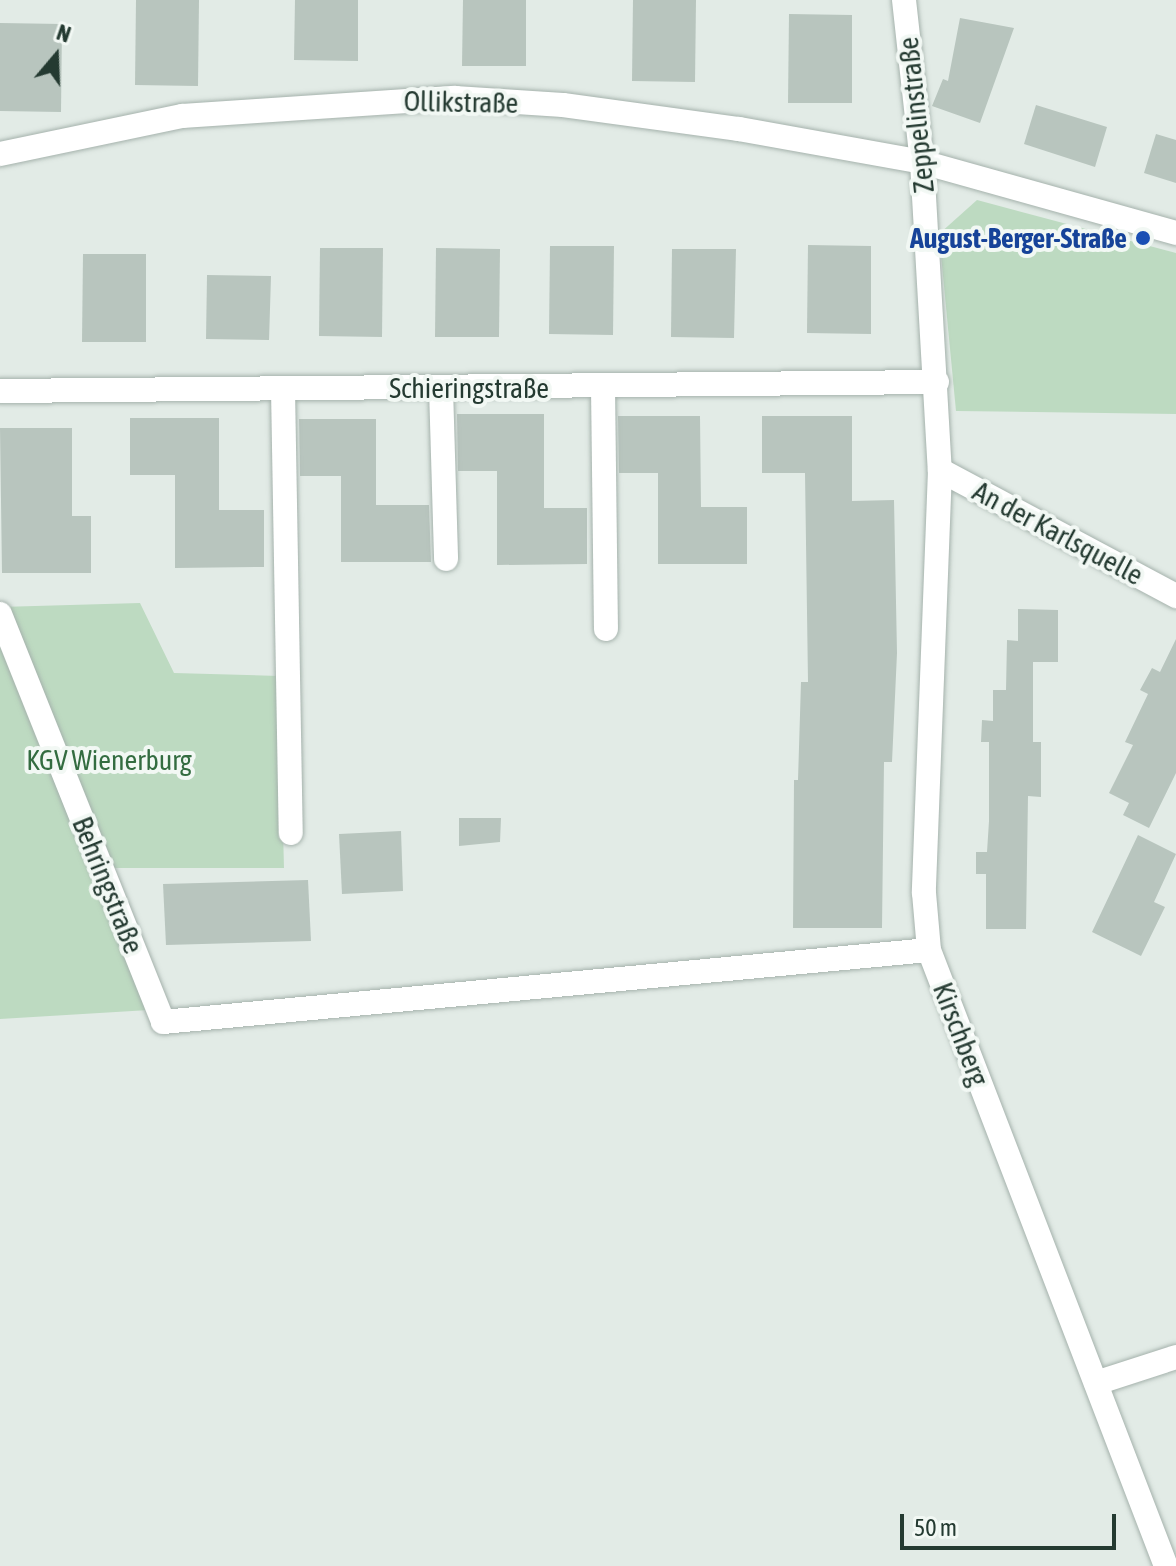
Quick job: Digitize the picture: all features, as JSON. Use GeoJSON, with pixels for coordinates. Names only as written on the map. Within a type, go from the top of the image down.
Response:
{"type":"FeatureCollection","features":[{"type":"Feature","properties":{"kind":"street","name":"Zeppelinstraße"},"geometry":{"type":"LineString","coordinates":[[904,0],[922,162],[940,470]]}},
{"type":"Feature","properties":{"kind":"street","name":"Ollikstraße"},"geometry":{"type":"LineString","coordinates":[[0,154],[182,116],[455,98],[563,105],[739,129],[922,162]]}},
{"type":"Feature","properties":{"kind":"street"},"geometry":{"type":"LineString","coordinates":[[922,162],[1176,233]]}},
{"type":"Feature","properties":{"kind":"street","name":"Schieringstraße"},"geometry":{"type":"LineString","coordinates":[[0,391],[937,382]]}},
{"type":"Feature","properties":{"kind":"street"},"geometry":{"type":"LineString","coordinates":[[603,387],[606,629]]}},
{"type":"Feature","properties":{"kind":"street"},"geometry":{"type":"LineString","coordinates":[[441,388],[446,559]]}},
{"type":"Feature","properties":{"kind":"street"},"geometry":{"type":"LineString","coordinates":[[283,389],[291,833]]}},
{"type":"Feature","properties":{"kind":"street","name":"An der Karlsquelle"},"geometry":{"type":"LineString","coordinates":[[940,470],[1176,596]]}},
{"type":"Feature","properties":{"kind":"street","name":"Kirschberg"},"geometry":{"type":"LineString","coordinates":[[940,470],[924,893],[929,950],[1166,1566]]}},
{"type":"Feature","properties":{"kind":"street","name":"Behringstraße"},"geometry":{"type":"LineString","coordinates":[[0,614],[163,1022],[929,950]]}},
{"type":"Feature","properties":{"kind":"street"},"geometry":{"type":"LineString","coordinates":[[1096,1383],[1176,1357]]}},
{"type":"Feature","properties":{"kind":"green space"},"geometry":{"type":"Polygon","coordinates":[[[977,200],[1176,253],[1176,414],[956,411],[939,234],[977,200]]]}},
{"type":"Feature","properties":{"kind":"green space","name":"KGV Wienerburg"},"geometry":{"type":"Polygon","coordinates":[[[140,603],[174,673],[279,676],[284,868],[94,868],[149,1010],[0,1019],[0,607],[140,603]]]}},
{"type":"Feature","properties":{"kind":"building"},"geometry":{"type":"Polygon","coordinates":[[[136,0],[199,0],[198,86],[135,85],[136,0]]]}},
{"type":"Feature","properties":{"kind":"building"},"geometry":{"type":"Polygon","coordinates":[[[295,0],[358,0],[358,61],[294,60],[295,0]]]}},
{"type":"Feature","properties":{"kind":"building"},"geometry":{"type":"Polygon","coordinates":[[[463,0],[526,0],[526,66],[462,66],[463,0]]]}},
{"type":"Feature","properties":{"kind":"building"},"geometry":{"type":"Polygon","coordinates":[[[633,0],[696,0],[695,82],[632,81],[633,0]]]}},
{"type":"Feature","properties":{"kind":"building"},"geometry":{"type":"Polygon","coordinates":[[[789,14],[852,15],[852,103],[788,103],[789,14]]]}},
{"type":"Feature","properties":{"kind":"building"},"geometry":{"type":"Polygon","coordinates":[[[960,18],[1014,28],[980,123],[932,106],[943,79],[948,81],[960,18]]]}},
{"type":"Feature","properties":{"kind":"building"},"geometry":{"type":"Polygon","coordinates":[[[0,23],[62,24],[61,112],[0,111],[0,23]]]}},
{"type":"Feature","properties":{"kind":"building"},"geometry":{"type":"Polygon","coordinates":[[[1036,105],[1107,127],[1095,167],[1024,144],[1036,105]]]}},
{"type":"Feature","properties":{"kind":"building"},"geometry":{"type":"Polygon","coordinates":[[[1156,134],[1176,140],[1176,183],[1144,173],[1156,134]]]}},
{"type":"Feature","properties":{"kind":"building"},"geometry":{"type":"Polygon","coordinates":[[[808,245],[871,246],[871,334],[807,333],[808,245]]]}},
{"type":"Feature","properties":{"kind":"building"},"geometry":{"type":"Polygon","coordinates":[[[550,246],[614,246],[613,335],[549,334],[550,246]]]}},
{"type":"Feature","properties":{"kind":"building"},"geometry":{"type":"Polygon","coordinates":[[[320,248],[383,248],[382,337],[319,336],[320,248]]]}},
{"type":"Feature","properties":{"kind":"building"},"geometry":{"type":"Polygon","coordinates":[[[436,248],[500,249],[499,337],[435,337],[436,248]]]}},
{"type":"Feature","properties":{"kind":"building"},"geometry":{"type":"Polygon","coordinates":[[[672,249],[736,249],[734,338],[671,337],[672,249]]]}},
{"type":"Feature","properties":{"kind":"building"},"geometry":{"type":"Polygon","coordinates":[[[83,254],[146,254],[146,342],[82,342],[83,254]]]}},
{"type":"Feature","properties":{"kind":"building"},"geometry":{"type":"Polygon","coordinates":[[[207,275],[271,276],[269,340],[206,339],[207,275]]]}},
{"type":"Feature","properties":{"kind":"building"},"geometry":{"type":"Polygon","coordinates":[[[457,414],[544,414],[544,508],[587,508],[587,564],[497,565],[497,471],[458,471],[457,414]]]}},
{"type":"Feature","properties":{"kind":"building"},"geometry":{"type":"Polygon","coordinates":[[[618,416],[700,416],[701,507],[747,507],[747,564],[658,564],[658,473],[619,473],[618,416]]]}},
{"type":"Feature","properties":{"kind":"building"},"geometry":{"type":"Polygon","coordinates":[[[762,416],[852,416],[852,501],[894,500],[897,653],[892,762],[884,762],[882,928],[793,928],[794,780],[798,780],[801,682],[808,682],[805,473],[762,473],[762,416]]]}},
{"type":"Feature","properties":{"kind":"building"},"geometry":{"type":"Polygon","coordinates":[[[130,418],[219,418],[219,510],[264,510],[264,567],[175,568],[175,475],[130,475],[130,418]]]}},
{"type":"Feature","properties":{"kind":"building"},"geometry":{"type":"Polygon","coordinates":[[[299,419],[376,419],[376,505],[429,505],[431,562],[341,562],[341,476],[300,476],[299,419]]]}},
{"type":"Feature","properties":{"kind":"building"},"geometry":{"type":"Polygon","coordinates":[[[0,428],[72,428],[72,516],[91,516],[91,573],[2,573],[0,428]]]}},
{"type":"Feature","properties":{"kind":"building"},"geometry":{"type":"Polygon","coordinates":[[[1018,609],[1058,610],[1058,662],[1033,662],[1033,742],[1041,742],[1041,797],[1028,796],[1026,929],[986,929],[986,874],[976,874],[976,852],[987,852],[989,821],[989,742],[981,742],[982,720],[993,721],[993,690],[1006,690],[1007,640],[1018,641],[1018,609]]]}},
{"type":"Feature","properties":{"kind":"building"},"geometry":{"type":"Polygon","coordinates":[[[1176,639],[1176,773],[1149,828],[1123,815],[1129,803],[1109,793],[1133,745],[1125,742],[1148,694],[1140,690],[1152,668],[1160,672],[1176,639]]]}},
{"type":"Feature","properties":{"kind":"building"},"geometry":{"type":"Polygon","coordinates":[[[459,818],[501,818],[500,842],[459,846],[459,818]]]}},
{"type":"Feature","properties":{"kind":"building"},"geometry":{"type":"Polygon","coordinates":[[[401,831],[403,891],[342,894],[339,834],[401,831]]]}},
{"type":"Feature","properties":{"kind":"building"},"geometry":{"type":"Polygon","coordinates":[[[1138,835],[1176,854],[1154,902],[1165,907],[1141,956],[1092,932],[1138,835]]]}},
{"type":"Feature","properties":{"kind":"building"},"geometry":{"type":"Polygon","coordinates":[[[308,880],[311,941],[166,945],[163,884],[308,880]]]}},
{"type":"Feature","properties":{"kind":"place","name":"August-Berger-Straße"},"geometry":{"type":"Point","coordinates":[1143,238]}}]}
